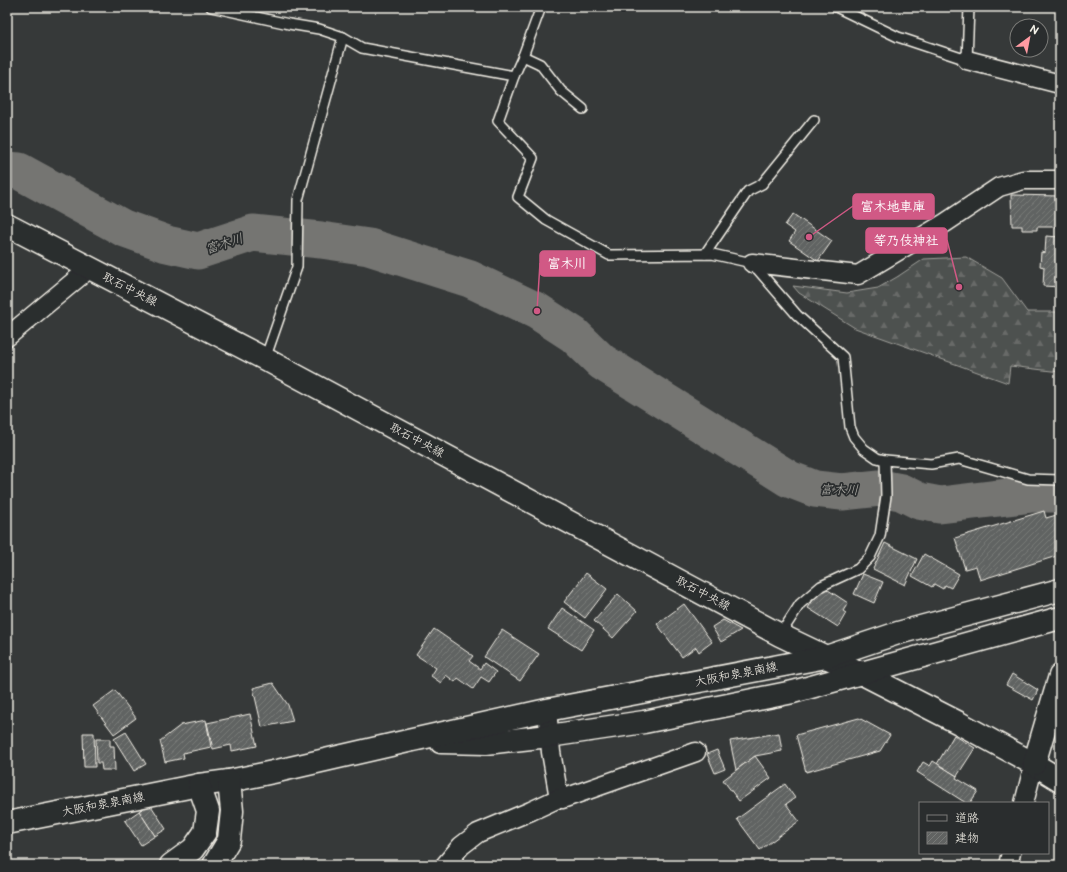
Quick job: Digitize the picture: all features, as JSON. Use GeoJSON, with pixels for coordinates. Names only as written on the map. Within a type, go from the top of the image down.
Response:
{"type":"FeatureCollection","features":[{"type":"Feature","properties":{"kind":"main road","name":"取石中央線"},"geometry":{"type":"LineString","coordinates":[[7,225],[265,359],[780,635],[861,673],[958,723],[1034,764],[1060,780]]}},
{"type":"Feature","properties":{"kind":"main road","name":"大阪和泉泉南線"},"geometry":{"type":"LineString","coordinates":[[7,823],[199,784],[229,781],[273,772],[546,710],[826,657],[898,633],[1060,590]]}},
{"type":"Feature","properties":{"kind":"main road","name":"大阪和泉泉南線"},"geometry":{"type":"LineString","coordinates":[[408,741],[486,743],[549,736],[644,722],[793,692],[1060,618]]}},
{"type":"Feature","properties":{"kind":"main road"},"geometry":{"type":"LineString","coordinates":[[1034,764],[1060,676]]}},
{"type":"Feature","properties":{"kind":"main road"},"geometry":{"type":"LineString","coordinates":[[214,865],[229,840],[232,811],[229,781]]}},
{"type":"Feature","properties":{"kind":"main road"},"geometry":{"type":"LineString","coordinates":[[171,865],[193,849],[205,832],[208,811],[199,784]]}},
{"type":"Feature","properties":{"kind":"street"},"geometry":{"type":"LineString","coordinates":[[967,60],[1060,84]]}},
{"type":"Feature","properties":{"kind":"street"},"geometry":{"type":"LineString","coordinates":[[752,263],[858,275],[1000,187],[1023,180],[1060,180]]}},
{"type":"Feature","properties":{"kind":"street"},"geometry":{"type":"LineString","coordinates":[[7,337],[90,268]]}},
{"type":"Feature","properties":{"kind":"street"},"geometry":{"type":"LineString","coordinates":[[546,710],[559,798]]}},
{"type":"Feature","properties":{"kind":"street"},"geometry":{"type":"LineString","coordinates":[[445,865],[461,846],[478,833],[559,798],[562,799],[696,752]]}},
{"type":"Feature","properties":{"kind":"street"},"geometry":{"type":"LineString","coordinates":[[1024,802],[1034,764]]}},
{"type":"Feature","properties":{"kind":"street"},"geometry":{"type":"LineString","coordinates":[[1008,865],[1011,854]]}},
{"type":"Feature","properties":{"kind":"lane"},"geometry":{"type":"LineString","coordinates":[[211,7],[289,24],[319,28],[343,37],[362,48],[514,76]]}},
{"type":"Feature","properties":{"kind":"lane"},"geometry":{"type":"LineString","coordinates":[[541,7],[498,121],[533,158],[518,196],[546,220],[609,255],[712,254],[752,263],[797,315],[843,357],[850,427],[854,437],[864,449],[877,458],[931,464],[959,459],[1028,479],[1060,480]]}},
{"type":"Feature","properties":{"kind":"lane"},"geometry":{"type":"LineString","coordinates":[[836,7],[898,37],[967,60],[969,7]]}},
{"type":"Feature","properties":{"kind":"lane"},"geometry":{"type":"LineString","coordinates":[[265,359],[297,267],[298,200],[343,37]]}},
{"type":"Feature","properties":{"kind":"lane"},"geometry":{"type":"LineString","coordinates":[[523,56],[540,64],[561,91],[583,109]]}},
{"type":"Feature","properties":{"kind":"lane"},"geometry":{"type":"LineString","coordinates":[[705,254],[748,191],[762,184],[814,120]]}},
{"type":"Feature","properties":{"kind":"lane"},"geometry":{"type":"LineString","coordinates":[[780,635],[800,604],[821,586],[858,569],[870,558],[880,536],[886,496],[885,460]]}},
{"type":"Feature","properties":{"kind":"green space"},"geometry":{"type":"Polygon","coordinates":[[[966,257],[1002,278],[1027,312],[1060,312],[1060,372],[1010,366],[1008,383],[855,328],[799,293],[793,286],[847,293],[878,288],[924,259],[966,257]]]}},
{"type":"Feature","properties":{"kind":"building"},"geometry":{"type":"Polygon","coordinates":[[[1011,195],[1060,196],[1060,227],[1037,227],[1037,230],[1022,230],[1022,226],[1012,226],[1011,195]]]}},
{"type":"Feature","properties":{"kind":"building"},"geometry":{"type":"Polygon","coordinates":[[[793,214],[832,241],[818,261],[789,241],[795,232],[785,225],[793,214]]]}},
{"type":"Feature","properties":{"kind":"building"},"geometry":{"type":"Polygon","coordinates":[[[1046,236],[1060,237],[1060,287],[1043,286],[1044,267],[1040,266],[1041,252],[1045,253],[1046,236]]]}},
{"type":"Feature","properties":{"kind":"building"},"geometry":{"type":"Polygon","coordinates":[[[1044,511],[1046,518],[1060,514],[1060,555],[980,580],[976,566],[965,569],[955,538],[1044,511]]]}},
{"type":"Feature","properties":{"kind":"building"},"geometry":{"type":"Polygon","coordinates":[[[885,543],[917,559],[905,585],[873,569],[885,543]]]}},
{"type":"Feature","properties":{"kind":"building"},"geometry":{"type":"Polygon","coordinates":[[[924,554],[959,574],[951,588],[945,585],[943,589],[934,584],[932,587],[912,576],[924,554]]]}},
{"type":"Feature","properties":{"kind":"building"},"geometry":{"type":"Polygon","coordinates":[[[586,573],[607,589],[585,618],[564,602],[586,573]]]}},
{"type":"Feature","properties":{"kind":"building"},"geometry":{"type":"Polygon","coordinates":[[[863,574],[883,582],[874,603],[854,594],[863,574]]]}},
{"type":"Feature","properties":{"kind":"building"},"geometry":{"type":"Polygon","coordinates":[[[822,586],[848,603],[843,611],[846,613],[838,627],[808,608],[822,586]]]}},
{"type":"Feature","properties":{"kind":"building"},"geometry":{"type":"Polygon","coordinates":[[[618,594],[637,611],[613,638],[594,621],[618,594]]]}},
{"type":"Feature","properties":{"kind":"building"},"geometry":{"type":"Polygon","coordinates":[[[684,604],[712,642],[699,652],[696,647],[682,657],[657,624],[684,604]]]}},
{"type":"Feature","properties":{"kind":"building"},"geometry":{"type":"Polygon","coordinates":[[[562,608],[594,630],[581,650],[548,629],[562,608]]]}},
{"type":"Feature","properties":{"kind":"building"},"geometry":{"type":"Polygon","coordinates":[[[723,620],[741,630],[721,642],[712,627],[723,620]]]}},
{"type":"Feature","properties":{"kind":"building"},"geometry":{"type":"Polygon","coordinates":[[[434,629],[473,656],[469,661],[480,669],[484,663],[496,672],[489,682],[481,677],[473,689],[458,678],[455,682],[446,675],[441,683],[431,676],[436,668],[416,655],[434,629]]]}},
{"type":"Feature","properties":{"kind":"building"},"geometry":{"type":"Polygon","coordinates":[[[502,630],[539,654],[520,681],[484,657],[502,630]]]}},
{"type":"Feature","properties":{"kind":"building"},"geometry":{"type":"Polygon","coordinates":[[[1012,674],[1038,690],[1033,700],[1006,685],[1012,674]]]}},
{"type":"Feature","properties":{"kind":"building"},"geometry":{"type":"Polygon","coordinates":[[[273,683],[288,705],[293,721],[262,727],[253,688],[273,683]]]}},
{"type":"Feature","properties":{"kind":"building"},"geometry":{"type":"Polygon","coordinates":[[[115,690],[136,718],[114,734],[93,706],[115,690]]]}},
{"type":"Feature","properties":{"kind":"building"},"geometry":{"type":"Polygon","coordinates":[[[250,714],[257,746],[232,751],[231,745],[213,749],[207,723],[250,714]]]}},
{"type":"Feature","properties":{"kind":"building"},"geometry":{"type":"Polygon","coordinates":[[[859,718],[890,735],[880,751],[806,772],[796,735],[859,718]]]}},
{"type":"Feature","properties":{"kind":"building"},"geometry":{"type":"Polygon","coordinates":[[[206,720],[211,747],[183,753],[184,758],[165,762],[160,741],[181,725],[206,720]]]}},
{"type":"Feature","properties":{"kind":"building"},"geometry":{"type":"Polygon","coordinates":[[[126,732],[146,764],[134,771],[114,739],[126,732]]]}},
{"type":"Feature","properties":{"kind":"building"},"geometry":{"type":"Polygon","coordinates":[[[83,733],[94,733],[95,767],[84,767],[83,733]]]}},
{"type":"Feature","properties":{"kind":"building"},"geometry":{"type":"Polygon","coordinates":[[[779,733],[782,751],[755,756],[736,770],[730,741],[779,733]]]}},
{"type":"Feature","properties":{"kind":"building"},"geometry":{"type":"Polygon","coordinates":[[[954,735],[975,748],[957,776],[937,764],[954,735]]]}},
{"type":"Feature","properties":{"kind":"building"},"geometry":{"type":"Polygon","coordinates":[[[96,739],[110,739],[110,746],[114,746],[115,770],[102,770],[101,763],[97,763],[96,739]]]}},
{"type":"Feature","properties":{"kind":"building"},"geometry":{"type":"Polygon","coordinates":[[[717,750],[725,769],[715,773],[707,754],[717,750]]]}},
{"type":"Feature","properties":{"kind":"building"},"geometry":{"type":"Polygon","coordinates":[[[755,756],[771,778],[739,801],[723,780],[755,756]]]}},
{"type":"Feature","properties":{"kind":"building"},"geometry":{"type":"Polygon","coordinates":[[[933,761],[957,776],[956,778],[978,791],[971,802],[964,802],[917,772],[923,762],[930,766],[933,761]]]}},
{"type":"Feature","properties":{"kind":"building"},"geometry":{"type":"Polygon","coordinates":[[[785,784],[795,798],[786,804],[799,821],[760,850],[737,819],[785,784]]]}},
{"type":"Feature","properties":{"kind":"building"},"geometry":{"type":"Polygon","coordinates":[[[150,804],[166,829],[155,836],[139,811],[150,804]]]}},
{"type":"Feature","properties":{"kind":"building"},"geometry":{"type":"Polygon","coordinates":[[[139,811],[155,836],[141,845],[125,821],[139,811]]]}},
{"type":"Feature","properties":{"kind":"waterway","name":"富木川"},"geometry":{"type":"LineString","coordinates":[[7,170],[19,171],[123,228],[167,244],[198,251],[253,233],[321,240],[369,247],[470,279],[537,311],[574,335],[602,362],[789,479],[815,489],[842,492],[880,488],[901,492],[919,501],[940,505],[1033,494],[1060,494]]}},
{"type":"Feature","properties":{"kind":"place","name":"富木地車庫"},"geometry":{"type":"Point","coordinates":[809,237]}},
{"type":"Feature","properties":{"kind":"place","name":"等乃伎神社"},"geometry":{"type":"Point","coordinates":[959,287]}},
{"type":"Feature","properties":{"kind":"place","name":"富木川"},"geometry":{"type":"Point","coordinates":[537,311]}}]}
